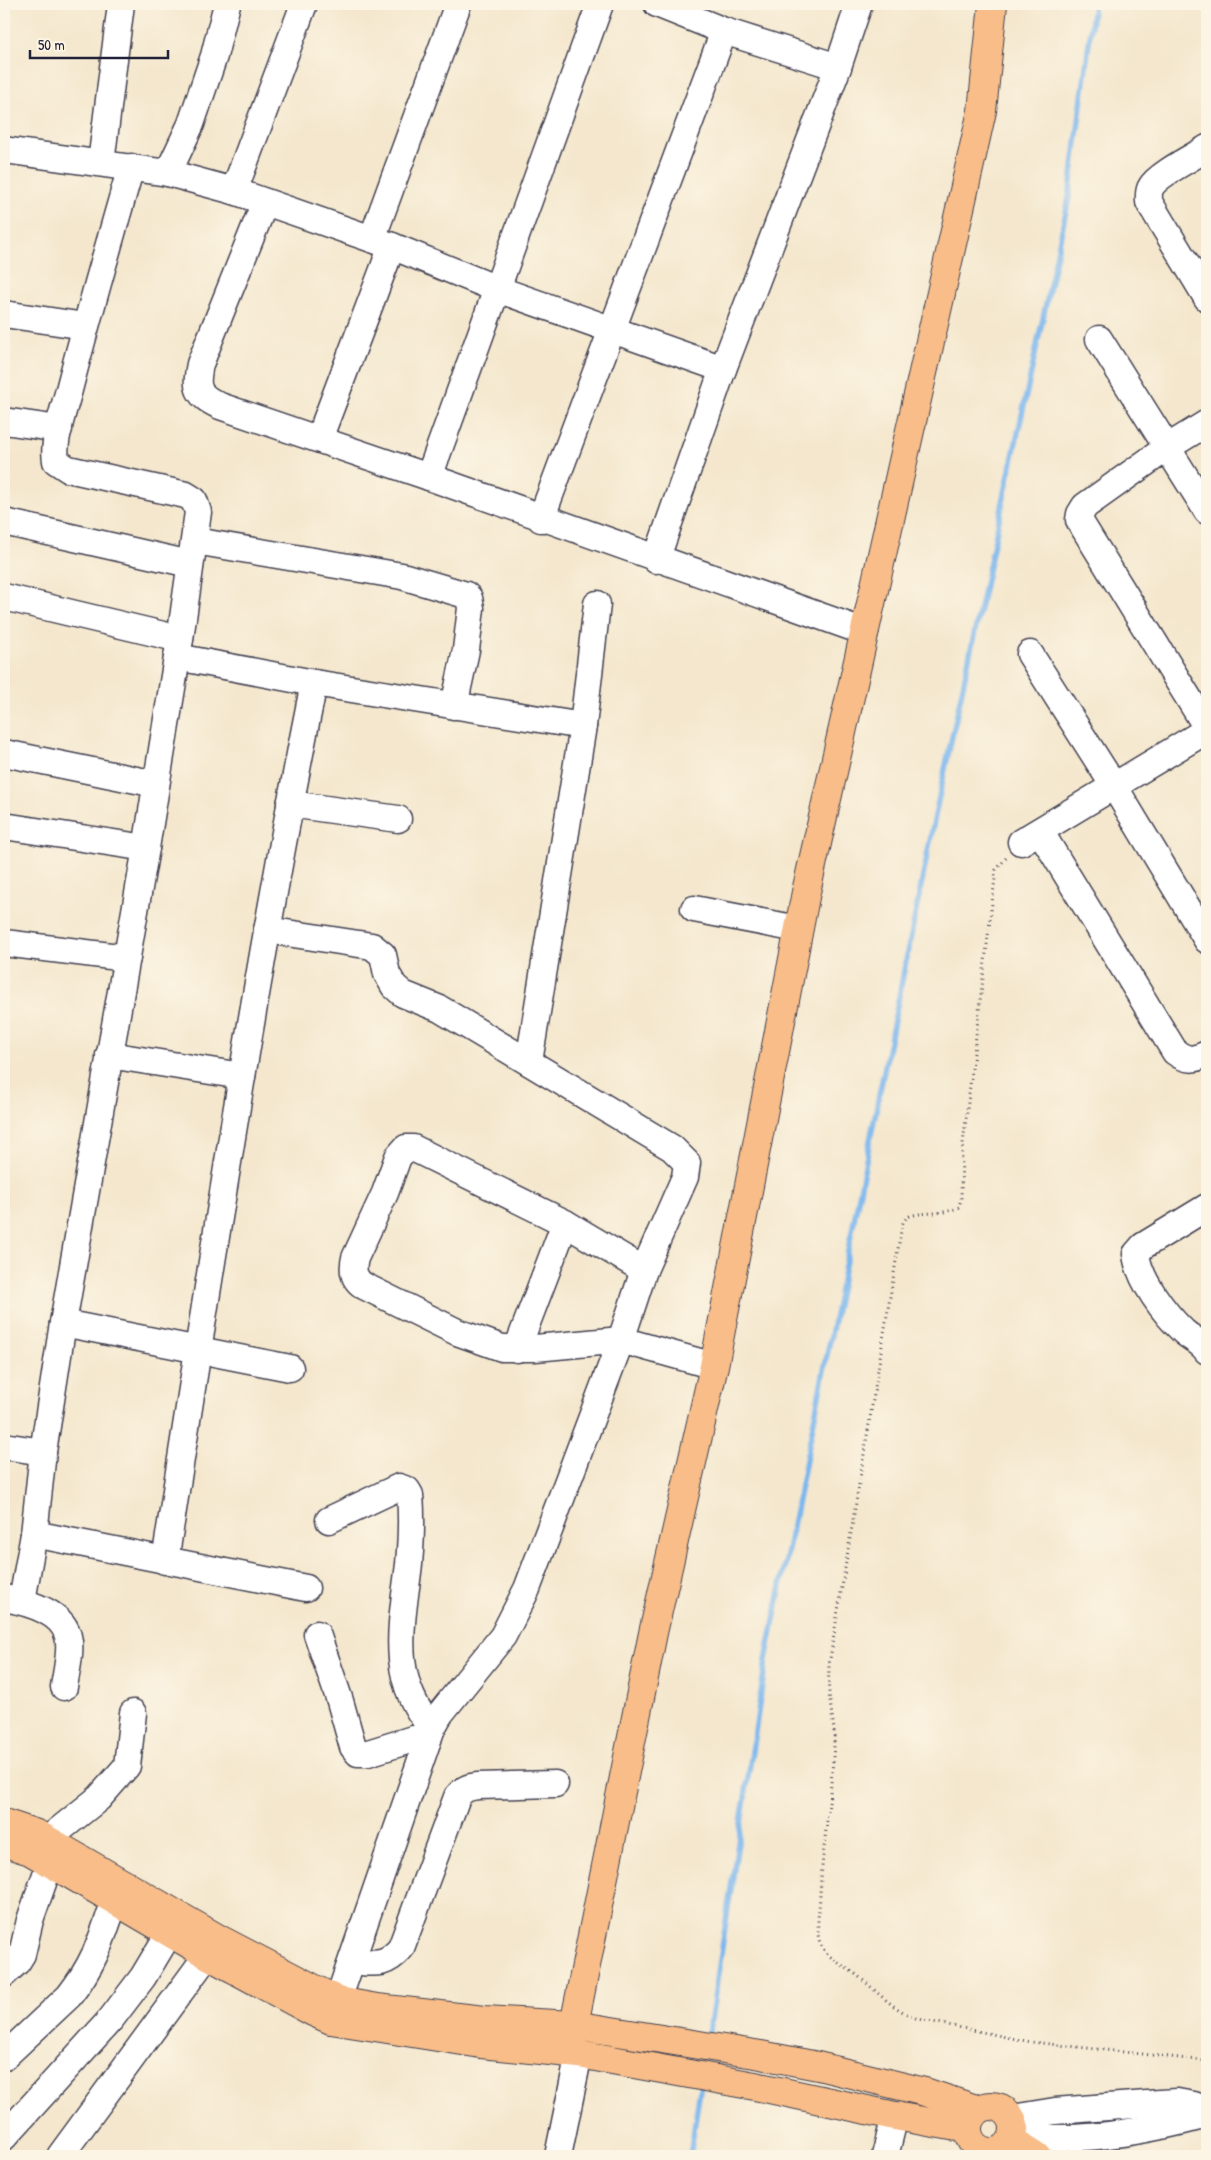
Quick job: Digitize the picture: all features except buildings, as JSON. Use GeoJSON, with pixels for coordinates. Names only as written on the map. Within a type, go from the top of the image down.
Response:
{"type":"FeatureCollection","features":[{"type":"Feature","properties":{"kind":"main road"},"geometry":{"type":"LineString","coordinates":[[573,2053],[574,2025],[653,1633],[714,1366],[798,929],[982,111],[993,4]]}},
{"type":"Feature","properties":{"kind":"main road"},"geometry":{"type":"LineString","coordinates":[[4,1823],[37,1834],[49,1851],[115,1900],[170,1932],[214,1947]]}},
{"type":"Feature","properties":{"kind":"main road"},"geometry":{"type":"LineString","coordinates":[[4,1843],[30,1851],[49,1851],[214,1947],[335,2010],[481,2044],[573,2053],[755,2086],[895,2116],[973,2119],[993,2106],[1001,2108],[1006,2140]]}},
{"type":"Feature","properties":{"kind":"main road"},"geometry":{"type":"LineString","coordinates":[[335,2010],[377,2008],[485,2020],[574,2025],[761,2055],[818,2066],[917,2090],[973,2119]]}},
{"type":"Feature","properties":{"kind":"main road"},"geometry":{"type":"LineString","coordinates":[[973,2119],[969,2137],[979,2149],[1006,2140],[1037,2156]]}},
{"type":"Feature","properties":{"kind":"street"},"geometry":{"type":"LineString","coordinates":[[101,163],[121,4]]}},
{"type":"Feature","properties":{"kind":"street"},"geometry":{"type":"LineString","coordinates":[[168,173],[192,124],[214,56],[227,4]]}},
{"type":"Feature","properties":{"kind":"street"},"geometry":{"type":"LineString","coordinates":[[234,191],[304,4]]}},
{"type":"Feature","properties":{"kind":"street"},"geometry":{"type":"LineString","coordinates":[[319,439],[458,4]]}},
{"type":"Feature","properties":{"kind":"street"},"geometry":{"type":"LineString","coordinates":[[429,477],[600,4]]}},
{"type":"Feature","properties":{"kind":"street"},"geometry":{"type":"LineString","coordinates":[[657,4],[724,31],[838,67]]}},
{"type":"Feature","properties":{"kind":"street"},"geometry":{"type":"LineString","coordinates":[[656,560],[723,369],[838,67],[859,4]]}},
{"type":"Feature","properties":{"kind":"street"},"geometry":{"type":"LineString","coordinates":[[541,519],[724,31]]}},
{"type":"Feature","properties":{"kind":"street"},"geometry":{"type":"LineString","coordinates":[[1207,148],[1158,179],[1151,186],[1148,195],[1149,202],[1207,298]]}},
{"type":"Feature","properties":{"kind":"street"},"geometry":{"type":"LineString","coordinates":[[4,150],[168,173],[234,191],[382,242],[497,289],[723,369]]}},
{"type":"Feature","properties":{"kind":"street"},"geometry":{"type":"LineString","coordinates":[[64,1687],[69,1637],[65,1627],[61,1621],[50,1614],[13,1599],[34,1534],[63,1323],[146,848],[179,648],[198,512],[194,500],[186,495],[68,469],[56,461],[55,454],[59,429],[85,326],[131,167]]}},
{"type":"Feature","properties":{"kind":"street"},"geometry":{"type":"LineString","coordinates":[[264,202],[200,364],[197,380],[199,392],[207,399],[220,406],[429,477],[656,560],[865,632]]}},
{"type":"Feature","properties":{"kind":"street"},"geometry":{"type":"LineString","coordinates":[[4,314],[85,326]]}},
{"type":"Feature","properties":{"kind":"street"},"geometry":{"type":"LineString","coordinates":[[1099,339],[1207,511]]}},
{"type":"Feature","properties":{"kind":"street"},"geometry":{"type":"LineString","coordinates":[[4,421],[59,429]]}},
{"type":"Feature","properties":{"kind":"street"},"geometry":{"type":"LineString","coordinates":[[1207,424],[1168,447],[1085,506],[1079,520],[1207,729],[1030,836],[1175,1052],[1182,1057],[1192,1060],[1207,1054]]}},
{"type":"Feature","properties":{"kind":"street"},"geometry":{"type":"LineString","coordinates":[[4,522],[192,552],[402,576],[466,595],[469,598],[471,608],[466,650],[454,706]]}},
{"type":"Feature","properties":{"kind":"street"},"geometry":{"type":"LineString","coordinates":[[4,597],[179,648],[314,683],[583,726]]}},
{"type":"Feature","properties":{"kind":"street"},"geometry":{"type":"LineString","coordinates":[[529,1062],[583,726],[597,604]]}},
{"type":"Feature","properties":{"kind":"street"},"geometry":{"type":"LineString","coordinates":[[1030,654],[1114,786],[1207,940]]}},
{"type":"Feature","properties":{"kind":"street"},"geometry":{"type":"LineString","coordinates":[[165,1561],[242,1076],[290,804],[314,683]]}},
{"type":"Feature","properties":{"kind":"street"},"geometry":{"type":"LineString","coordinates":[[4,753],[156,784]]}},
{"type":"Feature","properties":{"kind":"street"},"geometry":{"type":"LineString","coordinates":[[290,804],[398,819]]}},
{"type":"Feature","properties":{"kind":"street"},"geometry":{"type":"LineString","coordinates":[[4,826],[146,848]]}},
{"type":"Feature","properties":{"kind":"street"},"geometry":{"type":"LineString","coordinates":[[694,909],[798,929]]}},
{"type":"Feature","properties":{"kind":"street"},"geometry":{"type":"LineString","coordinates":[[267,930],[372,946],[383,955],[387,974],[394,986],[403,994],[440,1009],[529,1062],[672,1148],[686,1163],[685,1177],[644,1270],[621,1340],[527,1589],[503,1636],[440,1714],[430,1734],[335,2010]]}},
{"type":"Feature","properties":{"kind":"street"},"geometry":{"type":"LineString","coordinates":[[4,943],[127,958]]}},
{"type":"Feature","properties":{"kind":"street"},"geometry":{"type":"LineString","coordinates":[[109,1055],[242,1076]]}},
{"type":"Feature","properties":{"kind":"street"},"geometry":{"type":"LineString","coordinates":[[644,1270],[565,1223],[419,1150],[406,1148],[398,1157],[385,1193],[355,1258],[353,1268],[354,1276],[364,1286],[456,1332],[502,1348],[517,1349],[621,1340],[714,1366]]}},
{"type":"Feature","properties":{"kind":"street"},"geometry":{"type":"LineString","coordinates":[[1207,1207],[1142,1246],[1136,1254],[1137,1264],[1165,1313],[1190,1337],[1202,1344],[1207,1352]]}},
{"type":"Feature","properties":{"kind":"street"},"geometry":{"type":"LineString","coordinates":[[517,1349],[565,1223]]}},
{"type":"Feature","properties":{"kind":"street"},"geometry":{"type":"LineString","coordinates":[[63,1323],[290,1368]]}},
{"type":"Feature","properties":{"kind":"street"},"geometry":{"type":"LineString","coordinates":[[4,1446],[44,1452]]}},
{"type":"Feature","properties":{"kind":"street"},"geometry":{"type":"LineString","coordinates":[[329,1520],[399,1487],[407,1490],[410,1494],[409,1561],[400,1632],[400,1658],[414,1704],[430,1734]]}},
{"type":"Feature","properties":{"kind":"street"},"geometry":{"type":"LineString","coordinates":[[34,1534],[306,1588]]}},
{"type":"Feature","properties":{"kind":"street"},"geometry":{"type":"LineString","coordinates":[[317,1634],[340,1701],[353,1747],[358,1753],[368,1753],[430,1734]]}},
{"type":"Feature","properties":{"kind":"street"},"geometry":{"type":"LineString","coordinates":[[4,1974],[17,1962],[22,1954],[49,1851],[100,1798],[126,1766],[133,1713]]}},
{"type":"Feature","properties":{"kind":"street"},"geometry":{"type":"LineString","coordinates":[[352,1961],[386,1962],[393,1958],[401,1948],[457,1797],[462,1791],[469,1787],[478,1786],[555,1784]]}},
{"type":"Feature","properties":{"kind":"street"},"geometry":{"type":"LineString","coordinates":[[4,2057],[69,1996],[77,1986],[96,1955],[115,1900]]}},
{"type":"Feature","properties":{"kind":"street"},"geometry":{"type":"LineString","coordinates":[[4,2137],[111,2018],[143,1977],[170,1932]]}},
{"type":"Feature","properties":{"kind":"street"},"geometry":{"type":"LineString","coordinates":[[60,2156],[214,1947]]}},
{"type":"Feature","properties":{"kind":"street"},"geometry":{"type":"LineString","coordinates":[[558,2156],[573,2053]]}},
{"type":"Feature","properties":{"kind":"street"},"geometry":{"type":"LineString","coordinates":[[1006,2140],[1088,2137],[1170,2125],[1204,2106]]}},
{"type":"Feature","properties":{"kind":"street"},"geometry":{"type":"LineString","coordinates":[[885,2156],[895,2116]]}},
{"type":"Feature","properties":{"kind":"path"},"geometry":{"type":"LineString","coordinates":[[1030,836],[996,870],[962,1152],[961,1199],[959,1207],[941,1213],[910,1216],[905,1219],[902,1225],[891,1304],[866,1435],[829,1665],[829,1691],[834,1739],[830,1807],[821,1886],[818,1934],[826,1952],[837,1963],[853,1972],[883,2000],[901,2013],[918,2019],[1031,2042],[1207,2061]]}},
{"type":"Feature","properties":{"kind":"waterway"},"geometry":{"type":"LineString","coordinates":[[708,2039],[766,1660],[937,806],[1069,198],[1094,4]]}},
{"type":"Feature","properties":{"kind":"waterway"},"geometry":{"type":"LineString","coordinates":[[690,2156],[701,2083]]}}]}
